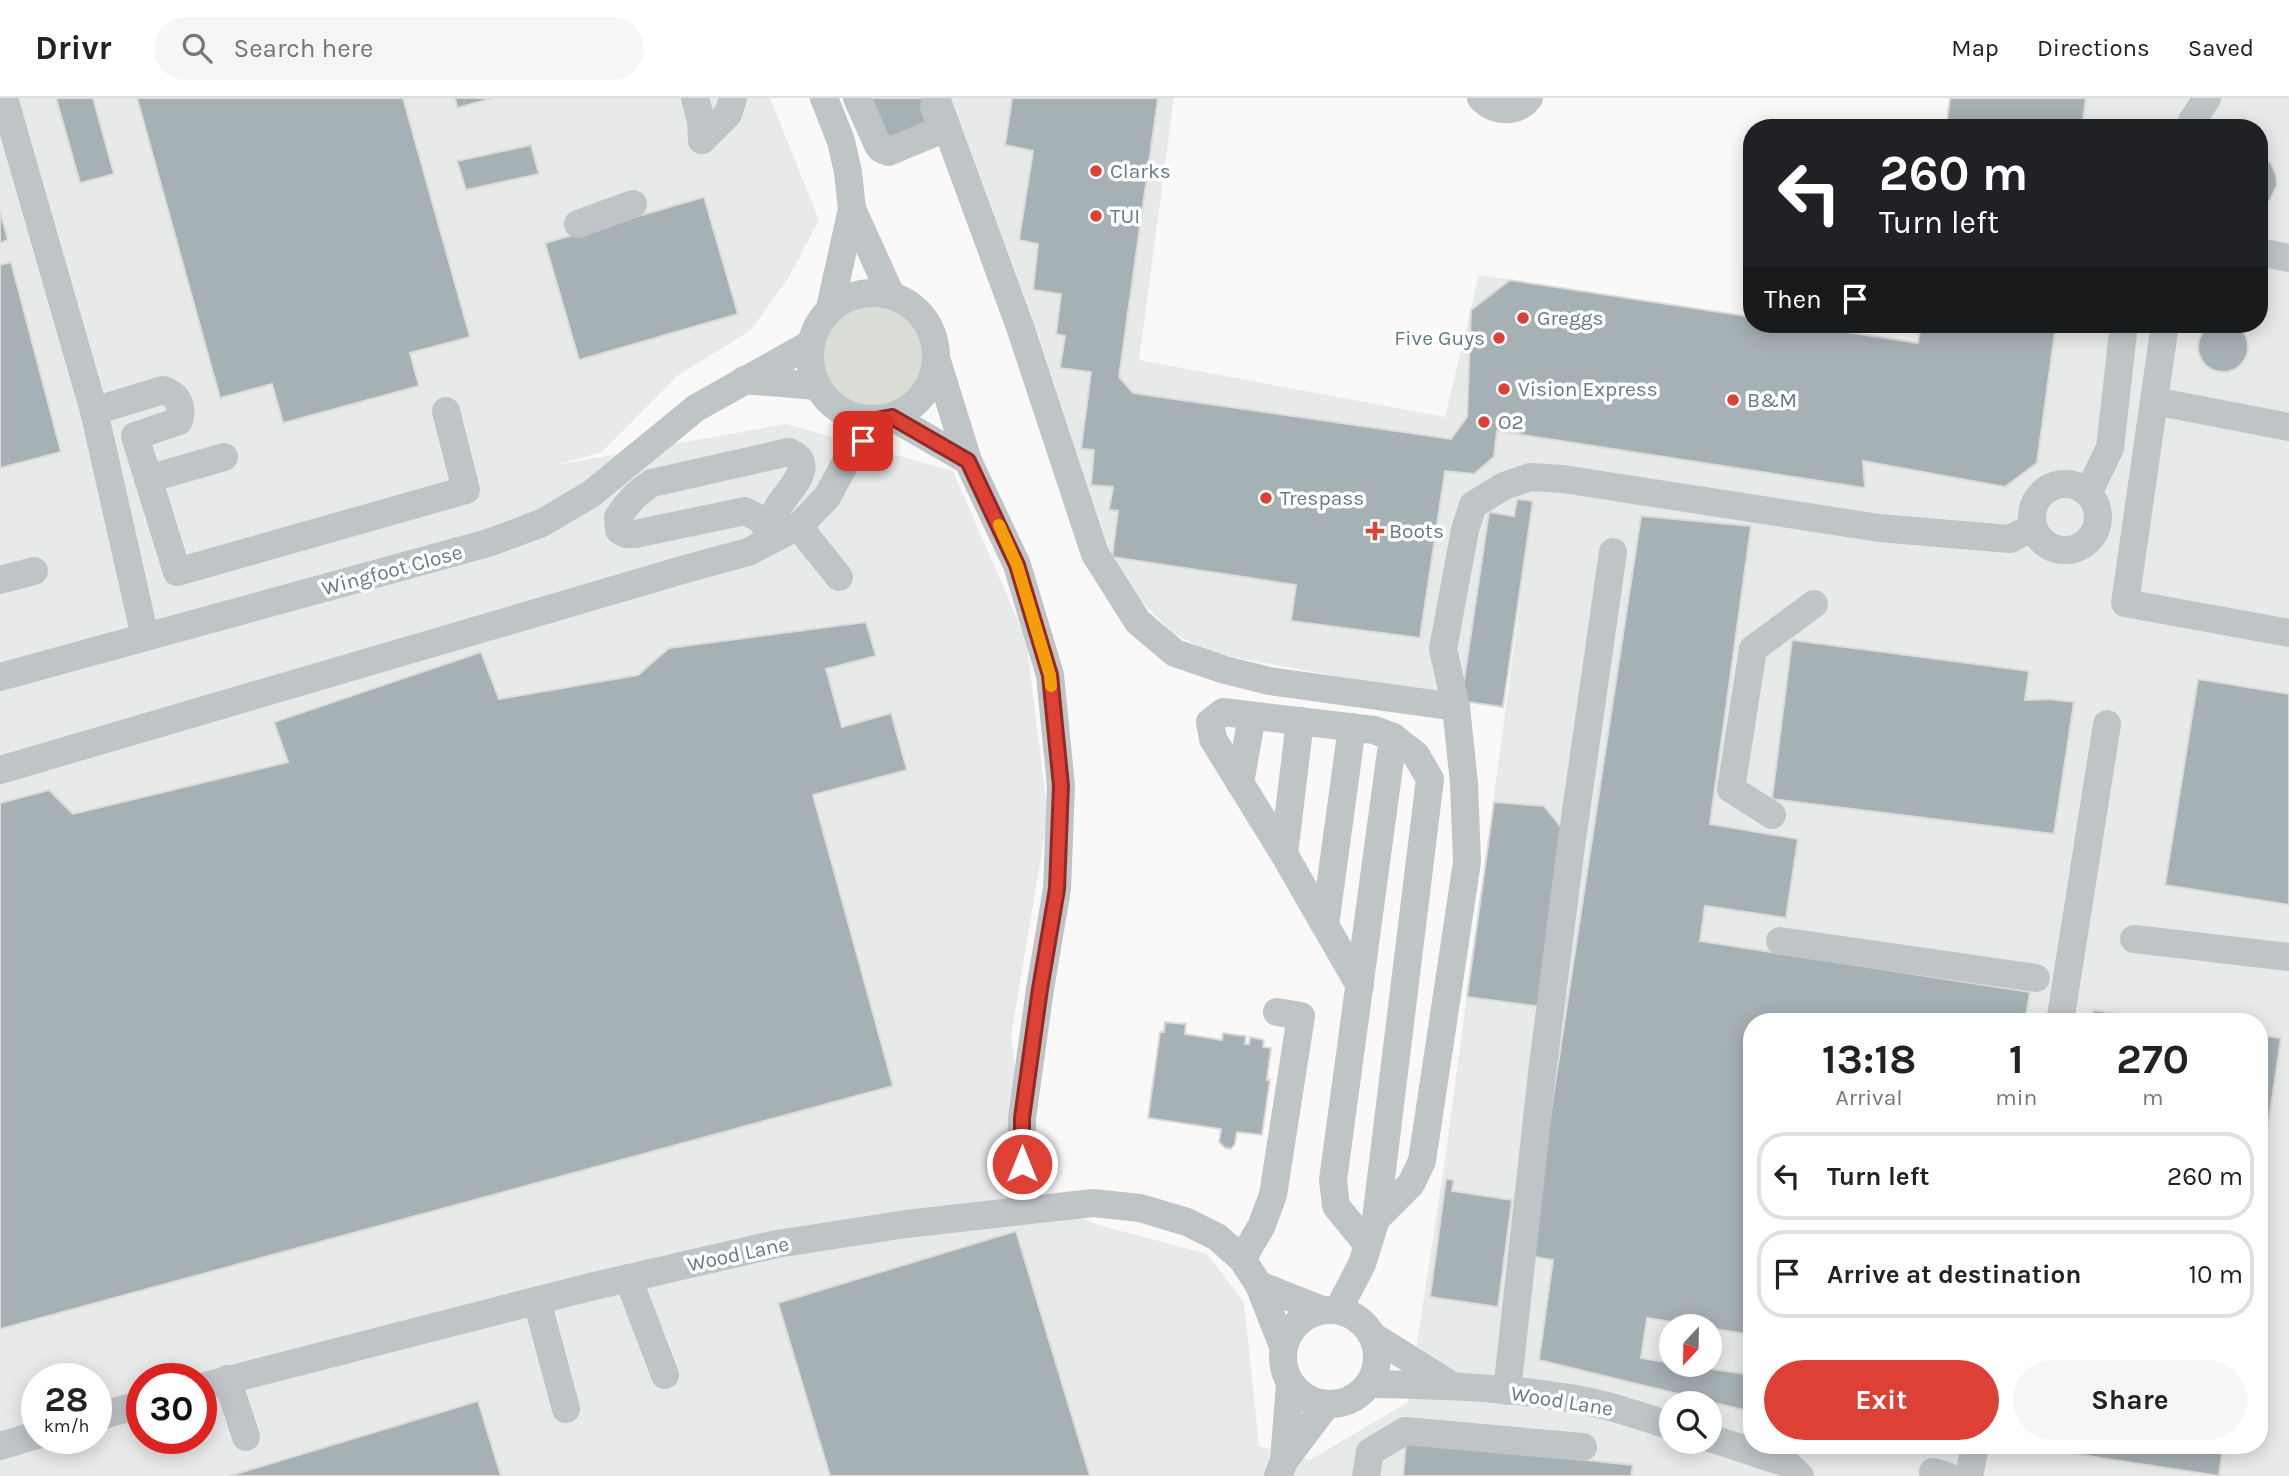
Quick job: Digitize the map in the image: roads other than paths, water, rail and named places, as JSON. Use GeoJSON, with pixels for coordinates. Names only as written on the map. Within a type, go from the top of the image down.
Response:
{"type":"FeatureCollection","features":[{"type":"Feature","properties":{"kind":"street"},"geometry":{"type":"LineString","coordinates":[[4,98],[93,411],[145,637]]}},
{"type":"Feature","properties":{"kind":"street"},"geometry":{"type":"LineString","coordinates":[[695,98],[701,121],[702,140],[728,114],[733,98]]}},
{"type":"Feature","properties":{"kind":"street"},"geometry":{"type":"LineString","coordinates":[[824,98],[841,141],[852,209],[891,295]]}},
{"type":"Feature","properties":{"kind":"street"},"geometry":{"type":"LineString","coordinates":[[856,98],[878,145],[888,152],[936,132],[941,126],[930,98]]}},
{"type":"Feature","properties":{"kind":"street"},"geometry":{"type":"LineString","coordinates":[[936,98],[1020,327],[1095,554],[1138,622],[1175,653],[1225,670],[1269,681],[1456,707]]}},
{"type":"Feature","properties":{"kind":"street"},"geometry":{"type":"LineString","coordinates":[[1481,98],[1500,110],[1511,110],[1529,98]]}},
{"type":"Feature","properties":{"kind":"street"},"geometry":{"type":"LineString","coordinates":[[2193,119],[2207,98]]}},
{"type":"Feature","properties":{"kind":"street"},"geometry":{"type":"LineString","coordinates":[[578,224],[633,204]]}},
{"type":"Feature","properties":{"kind":"street"},"geometry":{"type":"LineString","coordinates":[[830,308],[852,209]]}},
{"type":"Feature","properties":{"kind":"street"},"geometry":{"type":"LineString","coordinates":[[2268,254],[2289,258]]}},
{"type":"Feature","properties":{"kind":"street"},"geometry":{"type":"LineString","coordinates":[[937,361],[923,396],[909,409],[886,418],[864,419],[847,414],[829,403],[817,386],[809,366],[810,344],[817,324],[830,308],[849,297],[870,292],[891,295],[911,304],[926,320],[935,339],[937,361],[968,461],[1017,565],[1050,675],[1061,786],[1057,889],[1022,1118],[1021,1211]]}},
{"type":"Feature","properties":{"kind":"street"},"geometry":{"type":"LineString","coordinates":[[2088,493],[2110,448],[2122,333]]}},
{"type":"Feature","properties":{"kind":"street"},"geometry":{"type":"LineString","coordinates":[[2164,333],[2125,603],[2289,633]]}},
{"type":"Feature","properties":{"kind":"street","name":"Wingfoot Close"},"geometry":{"type":"LineString","coordinates":[[0,677],[488,543],[542,523],[591,494],[696,408],[810,344]]}},
{"type":"Feature","properties":{"kind":"street"},"geometry":{"type":"LineString","coordinates":[[744,380],[817,386]]}},
{"type":"Feature","properties":{"kind":"street"},"geometry":{"type":"LineString","coordinates":[[93,411],[163,390],[176,396],[180,408],[179,421],[135,436],[177,572],[466,490],[446,411]]}},
{"type":"Feature","properties":{"kind":"street"},"geometry":{"type":"LineString","coordinates":[[2154,401],[2289,427]]}},
{"type":"Feature","properties":{"kind":"street"},"geometry":{"type":"LineString","coordinates":[[846,462],[847,414]]}},
{"type":"Feature","properties":{"kind":"street"},"geometry":{"type":"LineString","coordinates":[[886,418],[968,461]]}},
{"type":"Feature","properties":{"kind":"street"},"geometry":{"type":"LineString","coordinates":[[0,770],[748,552],[778,527],[827,497],[846,462],[886,418]]}},
{"type":"Feature","properties":{"kind":"street"},"geometry":{"type":"LineString","coordinates":[[778,527],[778,506],[794,486],[800,473],[800,464],[795,455],[789,452],[652,483],[630,500],[617,523],[620,530],[626,534],[635,534],[744,511],[778,527],[839,577]]}},
{"type":"Feature","properties":{"kind":"street"},"geometry":{"type":"LineString","coordinates":[[148,479],[224,457]]}},
{"type":"Feature","properties":{"kind":"street"},"geometry":{"type":"LineString","coordinates":[[1368,1242],[1411,1184],[1422,1161],[1467,862],[1464,783],[1456,707],[1443,649],[1465,530],[1473,505],[1504,486],[1530,477],[1563,479],[1879,527],[2010,539],[2033,527]]}},
{"type":"Feature","properties":{"kind":"street"},"geometry":{"type":"LineString","coordinates":[[2061,484],[2078,486],[2088,493],[2098,512],[2096,528],[2089,539],[2071,550],[2052,547],[2039,537],[2033,527],[2032,512],[2035,501],[2043,491],[2061,484]]}},
{"type":"Feature","properties":{"kind":"street"},"geometry":{"type":"LineString","coordinates":[[1507,1391],[1547,1033],[1613,551]]}},
{"type":"Feature","properties":{"kind":"street"},"geometry":{"type":"LineString","coordinates":[[0,580],[34,571]]}},
{"type":"Feature","properties":{"kind":"street"},"geometry":{"type":"LineString","coordinates":[[1772,815],[1731,789],[1753,649],[1814,604]]}},
{"type":"Feature","properties":{"kind":"street"},"geometry":{"type":"LineString","coordinates":[[1348,1319],[1368,1242],[1430,779],[1416,755],[1393,737],[1374,730],[1223,712],[1210,722],[1213,739],[1284,854],[1360,986]]}},
{"type":"Feature","properties":{"kind":"street"},"geometry":{"type":"LineString","coordinates":[[1240,783],[1252,716]]}},
{"type":"Feature","properties":{"kind":"street"},"geometry":{"type":"LineString","coordinates":[[1284,854],[1300,721]]}},
{"type":"Feature","properties":{"kind":"street"},"geometry":{"type":"LineString","coordinates":[[2061,1013],[2107,724]]}},
{"type":"Feature","properties":{"kind":"street"},"geometry":{"type":"LineString","coordinates":[[1325,925],[1352,727]]}},
{"type":"Feature","properties":{"kind":"street"},"geometry":{"type":"LineString","coordinates":[[1368,1242],[1336,1206],[1333,1180],[1393,737]]}},
{"type":"Feature","properties":{"kind":"street"},"geometry":{"type":"LineString","coordinates":[[2134,939],[2289,957]]}},
{"type":"Feature","properties":{"kind":"street"},"geometry":{"type":"LineString","coordinates":[[1780,941],[2036,978]]}},
{"type":"Feature","properties":{"kind":"street"},"geometry":{"type":"LineString","coordinates":[[1242,1259],[1261,1227],[1273,1195],[1301,1016],[1277,1012]]}},
{"type":"Feature","properties":{"kind":"street","name":"Wood Lane"},"geometry":{"type":"LineString","coordinates":[[217,1382],[628,1278],[777,1244],[906,1224],[1093,1203],[1140,1208],[1187,1222],[1217,1237],[1242,1259],[1259,1285],[1283,1346]]}},
{"type":"Feature","properties":{"kind":"street"},"geometry":{"type":"LineString","coordinates":[[628,1278],[665,1375]]}},
{"type":"Feature","properties":{"kind":"street","name":"Wood Lane"},"geometry":{"type":"LineString","coordinates":[[1259,1285],[1348,1319],[1452,1385]]}},
{"type":"Feature","properties":{"kind":"street"},"geometry":{"type":"LineString","coordinates":[[537,1301],[566,1409]]}},
{"type":"Feature","properties":{"kind":"street"},"geometry":{"type":"LineString","coordinates":[[1308,1314],[1348,1319],[1377,1352],[1376,1368],[1369,1384],[1358,1395],[1343,1402],[1327,1404],[1313,1401],[1300,1394],[1290,1383],[1282,1359],[1283,1346],[1288,1333],[1308,1314]]}},
{"type":"Feature","properties":{"kind":"street"},"geometry":{"type":"LineString","coordinates":[[1281,1469],[1290,1383]]}},
{"type":"Feature","properties":{"kind":"street","name":"Wood Lane"},"geometry":{"type":"LineString","coordinates":[[1369,1384],[1452,1385],[1563,1397],[1602,1405],[1659,1422]]}},
{"type":"Feature","properties":{"kind":"street"},"geometry":{"type":"LineString","coordinates":[[217,1388],[246,1437]]}},
{"type":"Feature","properties":{"kind":"street"},"geometry":{"type":"LineString","coordinates":[[1281,1469],[1327,1404]]}},
{"type":"Feature","properties":{"kind":"street"},"geometry":{"type":"LineString","coordinates":[[1366,1476],[1370,1452],[1405,1431],[1583,1447]]}},
{"type":"Feature","properties":{"kind":"street"},"geometry":{"type":"LineString","coordinates":[[0,1446],[21,1440]]}},
{"type":"Feature","properties":{"kind":"street"},"geometry":{"type":"LineString","coordinates":[[1722,1442],[1743,1449]]}},
{"type":"Feature","properties":{"kind":"street"},"geometry":{"type":"LineString","coordinates":[[1759,1454],[1786,1463],[1800,1476]]}},
{"type":"Feature","properties":{"kind":"street"},"geometry":{"type":"LineString","coordinates":[[1969,1476],[1973,1454]]}},
{"type":"Feature","properties":{"kind":"street"},"geometry":{"type":"LineString","coordinates":[[1988,1476],[1992,1454]]}},
{"type":"Feature","properties":{"kind":"place","name":"Clarks"},"geometry":{"type":"Point","coordinates":[1096,171]}},
{"type":"Feature","properties":{"kind":"place","name":"TUI"},"geometry":{"type":"Point","coordinates":[1096,216]}},
{"type":"Feature","properties":{"kind":"place","name":"Greggs"},"geometry":{"type":"Point","coordinates":[1523,318]}},
{"type":"Feature","properties":{"kind":"place","name":"Five Guys"},"geometry":{"type":"Point","coordinates":[1499,338]}},
{"type":"Feature","properties":{"kind":"place","name":"Vision Express"},"geometry":{"type":"Point","coordinates":[1504,389]}},
{"type":"Feature","properties":{"kind":"place","name":"B&M"},"geometry":{"type":"Point","coordinates":[1733,400]}},
{"type":"Feature","properties":{"kind":"place","name":"O2"},"geometry":{"type":"Point","coordinates":[1484,422]}},
{"type":"Feature","properties":{"kind":"place","name":"Trespass"},"geometry":{"type":"Point","coordinates":[1266,498]}},
{"type":"Feature","properties":{"kind":"place","name":"Boots"},"geometry":{"type":"Point","coordinates":[1375,531]}}]}
